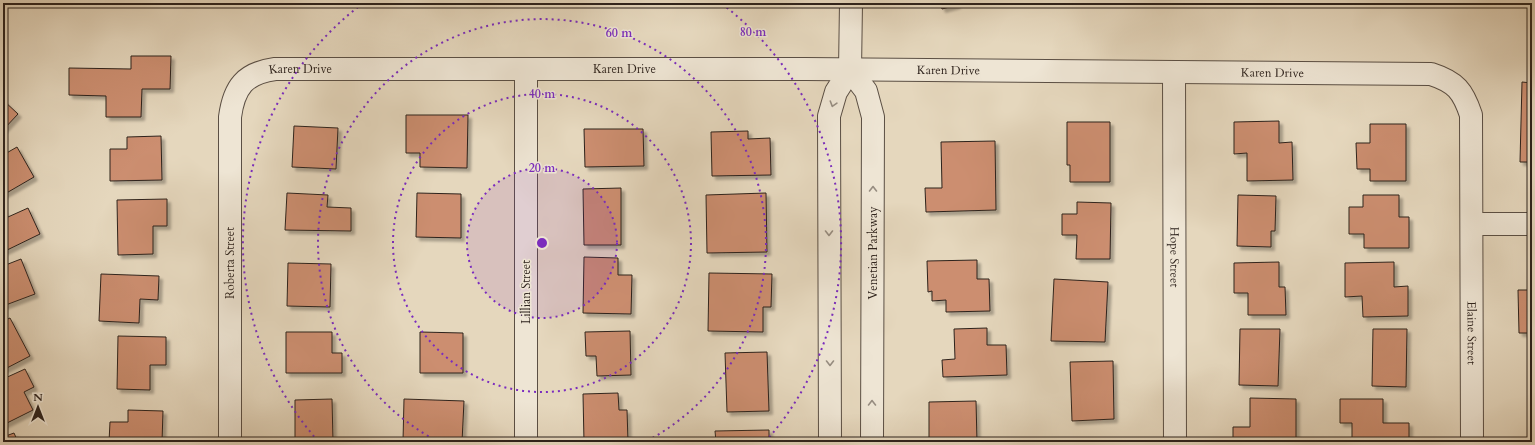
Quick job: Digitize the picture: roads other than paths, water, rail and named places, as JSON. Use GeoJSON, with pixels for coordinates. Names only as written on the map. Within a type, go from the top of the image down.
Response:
{"type":"FeatureCollection","features":[{"type":"Feature","properties":{"kind":"street"},"geometry":{"type":"LineString","coordinates":[[830,442],[829,116],[836,92],[850,70],[851,3]]}},
{"type":"Feature","properties":{"kind":"street","name":"Karen Drive"},"geometry":{"type":"LineString","coordinates":[[240,86],[254,74],[276,69],[850,70],[1431,74],[1447,79],[1460,90],[1471,115],[1472,224]]}},
{"type":"Feature","properties":{"kind":"street","name":"Lillian Street"},"geometry":{"type":"LineString","coordinates":[[526,69],[526,442]]}},
{"type":"Feature","properties":{"kind":"street","name":"Venetian Parkway"},"geometry":{"type":"LineString","coordinates":[[850,70],[866,91],[873,117],[872,442]]}},
{"type":"Feature","properties":{"kind":"street","name":"Hope Street"},"geometry":{"type":"LineString","coordinates":[[1174,73],[1175,442]]}},
{"type":"Feature","properties":{"kind":"street","name":"Roberta Street"},"geometry":{"type":"LineString","coordinates":[[230,442],[230,117],[232,101],[240,86]]}},
{"type":"Feature","properties":{"kind":"street"},"geometry":{"type":"LineString","coordinates":[[1472,224],[1532,224]]}},
{"type":"Feature","properties":{"kind":"street","name":"Elaine Street"},"geometry":{"type":"LineString","coordinates":[[1472,224],[1472,442]]}}]}
